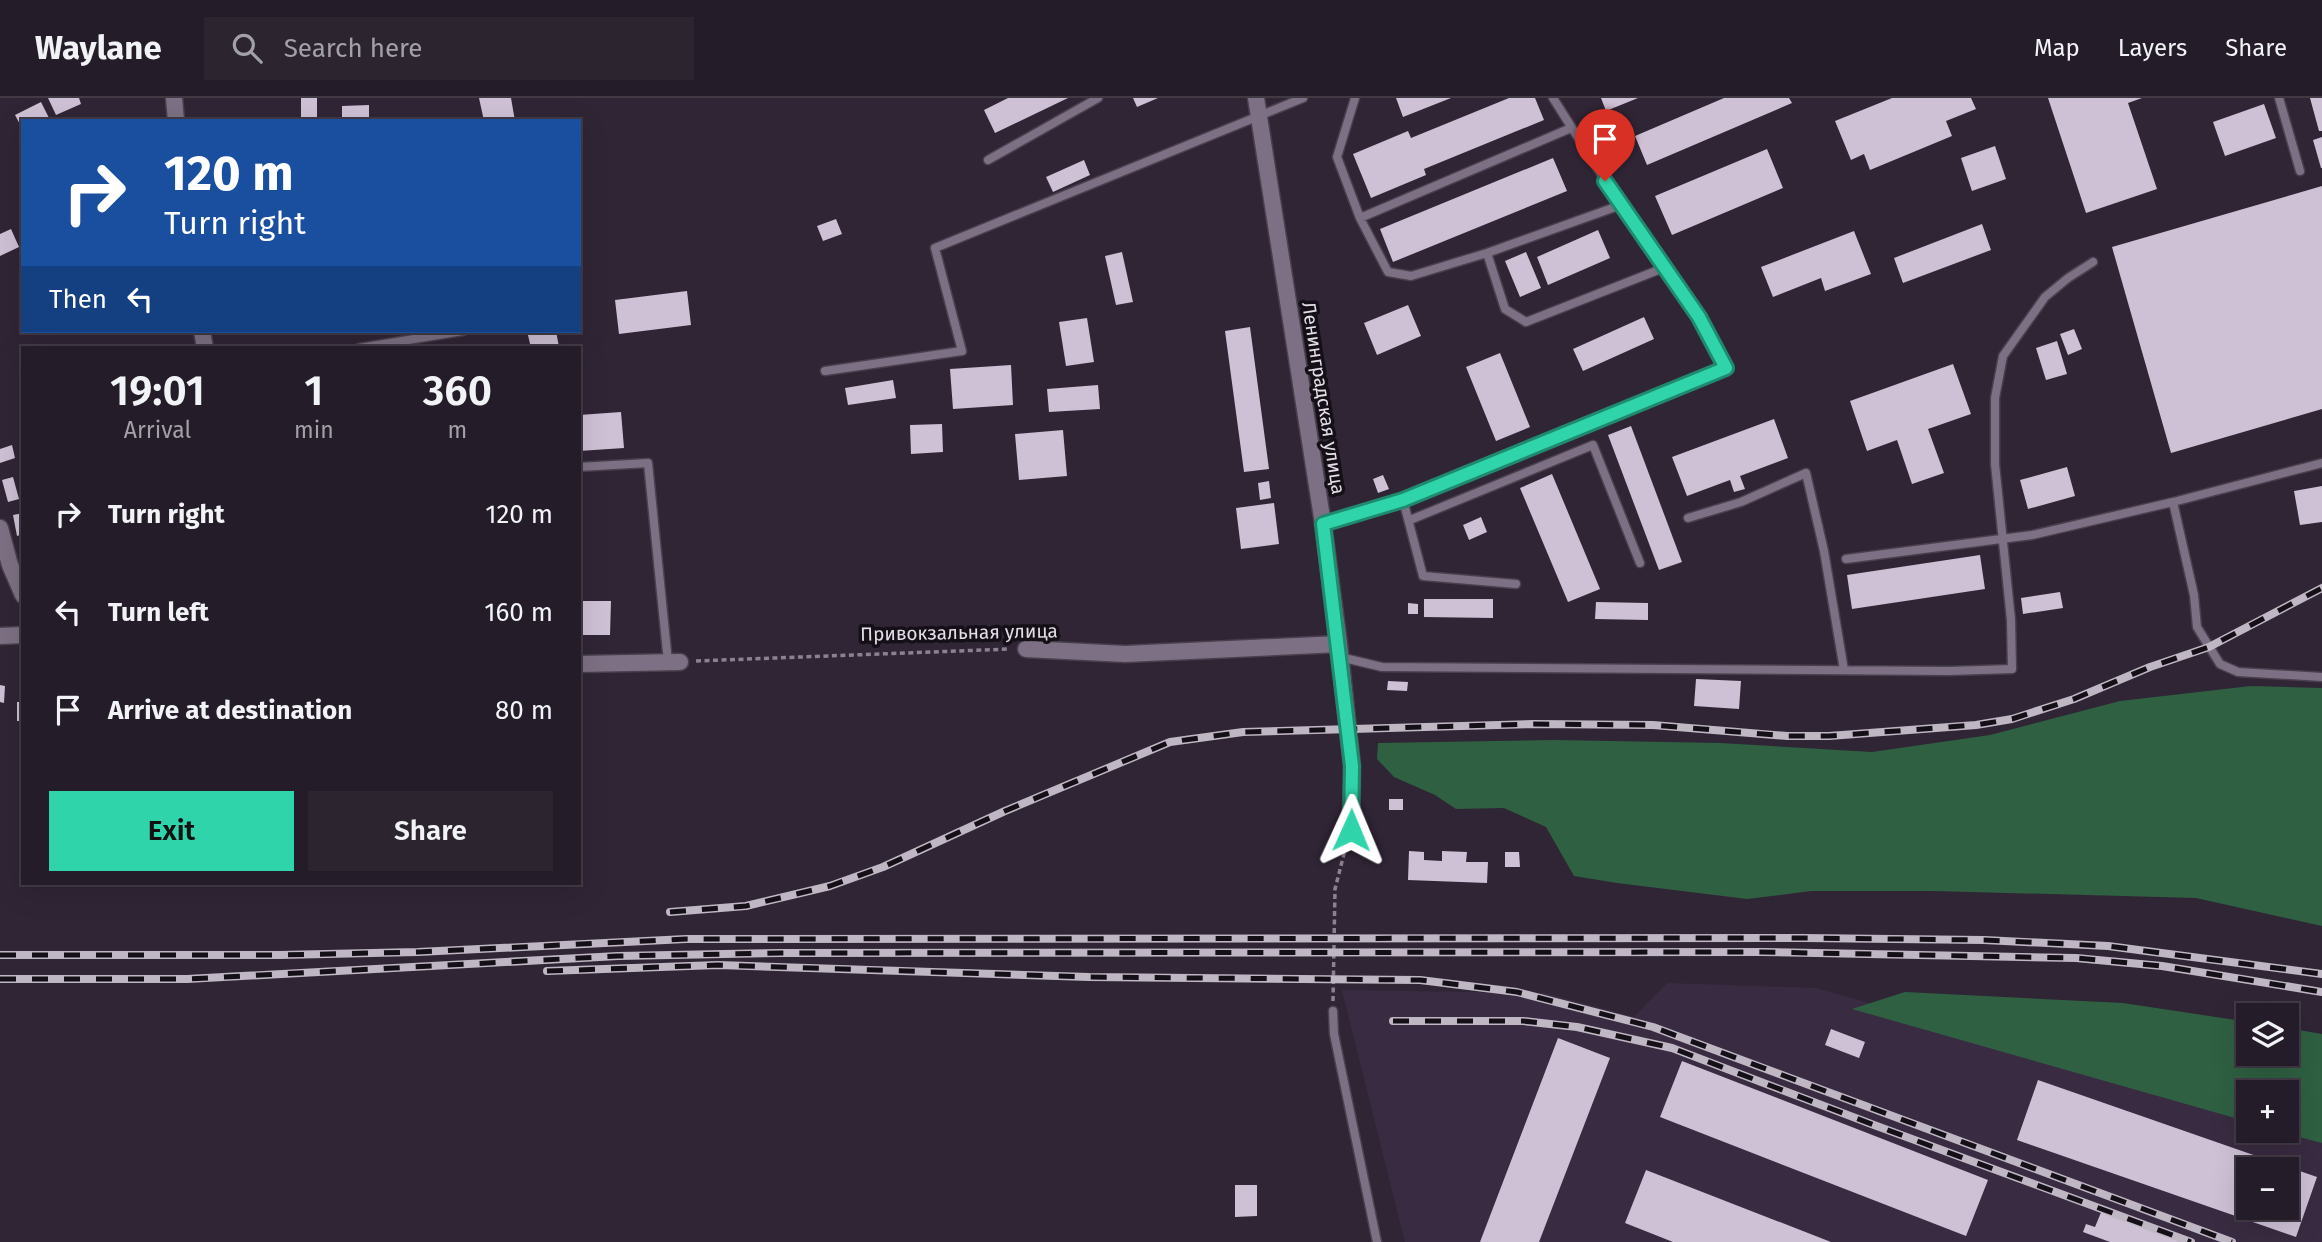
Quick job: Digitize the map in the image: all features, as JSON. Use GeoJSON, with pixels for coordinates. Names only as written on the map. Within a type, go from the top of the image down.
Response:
{"type":"FeatureCollection","features":[{"type":"Feature","properties":{"kind":"street"},"geometry":{"type":"LineString","coordinates":[[174,98],[176,119]]}},
{"type":"Feature","properties":{"kind":"street","name":"Ленинградская улица"},"geometry":{"type":"LineString","coordinates":[[1256,98],[1323,524],[1352,766],[1351,830]]}},
{"type":"Feature","properties":{"kind":"street"},"geometry":{"type":"LineString","coordinates":[[0,528],[10,565],[21,590]]}},
{"type":"Feature","properties":{"kind":"street"},"geometry":{"type":"LineString","coordinates":[[0,636],[21,635]]}},
{"type":"Feature","properties":{"kind":"street","name":"Привокзальная улица"},"geometry":{"type":"LineString","coordinates":[[1026,649],[1125,654],[1339,651]]}},
{"type":"Feature","properties":{"kind":"street"},"geometry":{"type":"LineString","coordinates":[[581,664],[674,662]]}},
{"type":"Feature","properties":{"kind":"lane"},"geometry":{"type":"LineString","coordinates":[[988,160],[1098,98]]}},
{"type":"Feature","properties":{"kind":"lane"},"geometry":{"type":"LineString","coordinates":[[825,371],[962,351],[935,248],[1303,98]]}},
{"type":"Feature","properties":{"kind":"lane"},"geometry":{"type":"LineString","coordinates":[[1355,98],[1337,157],[1360,218],[1388,272],[1411,276],[1487,253],[1621,205]]}},
{"type":"Feature","properties":{"kind":"lane"},"geometry":{"type":"LineString","coordinates":[[1323,524],[1403,500],[1726,368],[1699,317],[1621,205],[1553,98]]}},
{"type":"Feature","properties":{"kind":"lane"},"geometry":{"type":"LineString","coordinates":[[2279,98],[2300,171]]}},
{"type":"Feature","properties":{"kind":"lane"},"geometry":{"type":"LineString","coordinates":[[1360,218],[1571,128]]}},
{"type":"Feature","properties":{"kind":"lane"},"geometry":{"type":"LineString","coordinates":[[1487,253],[1505,309],[1526,322],[1666,267]]}},
{"type":"Feature","properties":{"kind":"lane"},"geometry":{"type":"LineString","coordinates":[[1339,651],[1382,667],[1949,671],[2012,668],[2011,620],[1995,464],[1995,398],[2003,356],[2045,297],[2093,262]]}},
{"type":"Feature","properties":{"kind":"lane"},"geometry":{"type":"LineString","coordinates":[[371,346],[451,333]]}},
{"type":"Feature","properties":{"kind":"lane"},"geometry":{"type":"LineString","coordinates":[[1409,520],[1592,445],[1640,563]]}},
{"type":"Feature","properties":{"kind":"lane"},"geometry":{"type":"LineString","coordinates":[[581,467],[648,463],[674,662]]}},
{"type":"Feature","properties":{"kind":"lane"},"geometry":{"type":"LineString","coordinates":[[1846,559],[2002,540],[2174,502],[2322,463]]}},
{"type":"Feature","properties":{"kind":"lane"},"geometry":{"type":"LineString","coordinates":[[1688,519],[1741,502],[1806,473],[1824,551],[1844,670]]}},
{"type":"Feature","properties":{"kind":"lane"},"geometry":{"type":"LineString","coordinates":[[1403,500],[1423,576],[1516,584]]}},
{"type":"Feature","properties":{"kind":"lane"},"geometry":{"type":"LineString","coordinates":[[2174,502],[2194,595],[2197,627],[2220,664],[2238,672],[2322,677]]}},
{"type":"Feature","properties":{"kind":"lane"},"geometry":{"type":"LineString","coordinates":[[1333,1011],[1334,1034],[1377,1242]]}},
{"type":"Feature","properties":{"kind":"path","name":"Привокзальная улица"},"geometry":{"type":"LineString","coordinates":[[674,662],[1026,649]]}},
{"type":"Feature","properties":{"kind":"path"},"geometry":{"type":"LineString","coordinates":[[1332,990],[1335,889],[1351,830]]}},
{"type":"Feature","properties":{"kind":"shaded area"},"geometry":{"type":"Polygon","coordinates":[[[1667,983],[1816,988],[2236,1106],[2236,1143],[2299,1143],[2299,1130],[2322,1130],[2322,1242],[1405,1242],[1342,990],[1545,993],[1634,1017],[1667,983]]]}},
{"type":"Feature","properties":{"kind":"green space"},"geometry":{"type":"Polygon","coordinates":[[[2251,686],[2322,688],[2322,926],[2196,898],[1934,891],[1811,891],[1747,899],[1574,876],[1546,827],[1504,808],[1456,809],[1435,795],[1394,777],[1377,759],[1378,743],[1554,740],[1720,743],[1872,752],[1990,735],[2120,701],[2251,686]]]}},
{"type":"Feature","properties":{"kind":"green space"},"geometry":{"type":"Polygon","coordinates":[[[1905,992],[2123,1003],[2236,1020],[2236,1066],[2299,1066],[2299,1030],[2322,1034],[2322,1143],[2299,1137],[2299,1080],[2236,1080],[2236,1118],[1852,1009],[1905,992]]]}},
{"type":"Feature","properties":{"kind":"building"},"geometry":{"type":"Polygon","coordinates":[[[48,98],[79,98],[81,104],[56,115],[48,98]]]}},
{"type":"Feature","properties":{"kind":"building"},"geometry":{"type":"Polygon","coordinates":[[[301,98],[317,98],[317,119],[301,119],[301,98]]]}},
{"type":"Feature","properties":{"kind":"building"},"geometry":{"type":"Polygon","coordinates":[[[479,98],[511,98],[515,119],[484,119],[479,98]]]}},
{"type":"Feature","properties":{"kind":"building"},"geometry":{"type":"Polygon","coordinates":[[[1008,98],[1068,98],[995,133],[984,110],[1008,98]]]}},
{"type":"Feature","properties":{"kind":"building"},"geometry":{"type":"Polygon","coordinates":[[[1133,98],[1158,98],[1137,107],[1133,98]]]}},
{"type":"Feature","properties":{"kind":"building"},"geometry":{"type":"Polygon","coordinates":[[[1396,98],[1451,98],[1403,117],[1396,98]]]}},
{"type":"Feature","properties":{"kind":"building"},"geometry":{"type":"Polygon","coordinates":[[[1509,98],[1535,98],[1544,120],[1424,169],[1426,175],[1371,198],[1353,154],[1408,131],[1411,138],[1509,98]]]}},
{"type":"Feature","properties":{"kind":"building"},"geometry":{"type":"Polygon","coordinates":[[[1601,98],[1638,98],[1606,111],[1601,98]]]}},
{"type":"Feature","properties":{"kind":"building"},"geometry":{"type":"Polygon","coordinates":[[[1724,98],[1789,98],[1792,103],[1647,165],[1635,136],[1724,98]]]}},
{"type":"Feature","properties":{"kind":"building"},"geometry":{"type":"Polygon","coordinates":[[[1892,98],[1971,98],[1976,109],[1946,121],[1952,136],[1870,170],[1864,154],[1851,160],[1835,121],[1892,98]]]}},
{"type":"Feature","properties":{"kind":"building"},"geometry":{"type":"Polygon","coordinates":[[[2048,98],[2142,98],[2128,103],[2157,189],[2086,213],[2048,98]]]}},
{"type":"Feature","properties":{"kind":"building"},"geometry":{"type":"Polygon","coordinates":[[[2310,98],[2322,98],[2322,131],[2319,131],[2310,98]]]}},
{"type":"Feature","properties":{"kind":"building"},"geometry":{"type":"Polygon","coordinates":[[[41,102],[49,118],[21,119],[21,126],[15,115],[41,102]]]}},
{"type":"Feature","properties":{"kind":"building"},"geometry":{"type":"Polygon","coordinates":[[[2264,104],[2276,138],[2225,156],[2213,122],[2264,104]]]}},
{"type":"Feature","properties":{"kind":"building"},"geometry":{"type":"Polygon","coordinates":[[[369,105],[369,119],[342,119],[342,106],[369,105]]]}},
{"type":"Feature","properties":{"kind":"building"},"geometry":{"type":"Polygon","coordinates":[[[2322,137],[2322,168],[2321,168],[2313,140],[2322,137]]]}},
{"type":"Feature","properties":{"kind":"building"},"geometry":{"type":"Polygon","coordinates":[[[1995,146],[2006,179],[1972,191],[1961,158],[1995,146]]]}},
{"type":"Feature","properties":{"kind":"building"},"geometry":{"type":"Polygon","coordinates":[[[1767,149],[1783,188],[1672,235],[1655,196],[1767,149]]]}},
{"type":"Feature","properties":{"kind":"building"},"geometry":{"type":"Polygon","coordinates":[[[1553,158],[1567,191],[1393,262],[1380,229],[1553,158]]]}},
{"type":"Feature","properties":{"kind":"building"},"geometry":{"type":"Polygon","coordinates":[[[1084,160],[1090,175],[1053,192],[1046,177],[1084,160]]]}},
{"type":"Feature","properties":{"kind":"building"},"geometry":{"type":"Polygon","coordinates":[[[2322,186],[2322,409],[2171,453],[2112,247],[2322,186]]]}},
{"type":"Feature","properties":{"kind":"building"},"geometry":{"type":"Polygon","coordinates":[[[836,219],[842,234],[823,241],[817,226],[836,219]]]}},
{"type":"Feature","properties":{"kind":"building"},"geometry":{"type":"Polygon","coordinates":[[[1982,224],[1991,250],[1903,283],[1894,258],[1982,224]]]}},
{"type":"Feature","properties":{"kind":"building"},"geometry":{"type":"Polygon","coordinates":[[[11,229],[19,247],[0,256],[0,234],[11,229]]]}},
{"type":"Feature","properties":{"kind":"building"},"geometry":{"type":"Polygon","coordinates":[[[1598,230],[1610,258],[1548,285],[1537,257],[1598,230]]]}},
{"type":"Feature","properties":{"kind":"building"},"geometry":{"type":"Polygon","coordinates":[[[1854,231],[1871,274],[1825,291],[1821,278],[1773,297],[1761,267],[1854,231]]]}},
{"type":"Feature","properties":{"kind":"building"},"geometry":{"type":"Polygon","coordinates":[[[1122,252],[1133,302],[1116,305],[1105,256],[1122,252]]]}},
{"type":"Feature","properties":{"kind":"building"},"geometry":{"type":"Polygon","coordinates":[[[1526,252],[1541,288],[1520,297],[1505,261],[1526,252]]]}},
{"type":"Feature","properties":{"kind":"building"},"geometry":{"type":"Polygon","coordinates":[[[687,291],[691,325],[619,334],[615,300],[687,291]]]}},
{"type":"Feature","properties":{"kind":"building"},"geometry":{"type":"Polygon","coordinates":[[[1408,305],[1421,336],[1377,355],[1364,323],[1408,305]]]}},
{"type":"Feature","properties":{"kind":"building"},"geometry":{"type":"Polygon","coordinates":[[[1644,317],[1654,339],[1583,371],[1573,349],[1644,317]]]}},
{"type":"Feature","properties":{"kind":"building"},"geometry":{"type":"Polygon","coordinates":[[[1087,318],[1094,362],[1066,366],[1059,322],[1087,318]]]}},
{"type":"Feature","properties":{"kind":"building"},"geometry":{"type":"Polygon","coordinates":[[[1250,327],[1269,469],[1244,472],[1225,331],[1250,327]]]}},
{"type":"Feature","properties":{"kind":"building"},"geometry":{"type":"Polygon","coordinates":[[[2074,329],[2082,349],[2068,355],[2060,334],[2074,329]]]}},
{"type":"Feature","properties":{"kind":"building"},"geometry":{"type":"Polygon","coordinates":[[[527,333],[556,333],[559,346],[531,346],[527,333]]]}},
{"type":"Feature","properties":{"kind":"building"},"geometry":{"type":"Polygon","coordinates":[[[2057,341],[2067,374],[2046,380],[2036,348],[2057,341]]]}},
{"type":"Feature","properties":{"kind":"building"},"geometry":{"type":"Polygon","coordinates":[[[1500,353],[1530,427],[1496,441],[1466,367],[1500,353]]]}},
{"type":"Feature","properties":{"kind":"building"},"geometry":{"type":"Polygon","coordinates":[[[1953,364],[1971,414],[1928,429],[1944,473],[1912,484],[1897,440],[1867,451],[1850,401],[1953,364]]]}},
{"type":"Feature","properties":{"kind":"building"},"geometry":{"type":"Polygon","coordinates":[[[1011,365],[1013,405],[953,409],[950,369],[1011,365]]]}},
{"type":"Feature","properties":{"kind":"building"},"geometry":{"type":"Polygon","coordinates":[[[893,380],[896,398],[848,405],[845,388],[893,380]]]}},
{"type":"Feature","properties":{"kind":"building"},"geometry":{"type":"Polygon","coordinates":[[[1098,385],[1100,409],[1049,412],[1047,389],[1098,385]]]}},
{"type":"Feature","properties":{"kind":"building"},"geometry":{"type":"Polygon","coordinates":[[[621,412],[624,448],[581,451],[581,415],[621,412]]]}},
{"type":"Feature","properties":{"kind":"building"},"geometry":{"type":"Polygon","coordinates":[[[1774,419],[1788,458],[1740,476],[1745,489],[1734,492],[1730,480],[1687,496],[1672,457],[1774,419]]]}},
{"type":"Feature","properties":{"kind":"building"},"geometry":{"type":"Polygon","coordinates":[[[942,424],[943,452],[911,454],[910,425],[942,424]]]}},
{"type":"Feature","properties":{"kind":"building"},"geometry":{"type":"Polygon","coordinates":[[[1631,426],[1682,562],[1659,570],[1608,435],[1631,426]]]}},
{"type":"Feature","properties":{"kind":"building"},"geometry":{"type":"Polygon","coordinates":[[[1063,430],[1067,476],[1019,480],[1015,434],[1063,430]]]}},
{"type":"Feature","properties":{"kind":"building"},"geometry":{"type":"Polygon","coordinates":[[[12,445],[15,458],[0,463],[0,449],[12,445]]]}},
{"type":"Feature","properties":{"kind":"building"},"geometry":{"type":"Polygon","coordinates":[[[2067,467],[2075,496],[2028,509],[2020,480],[2067,467]]]}},
{"type":"Feature","properties":{"kind":"building"},"geometry":{"type":"Polygon","coordinates":[[[1552,474],[1600,589],[1568,602],[1520,488],[1552,474]]]}},
{"type":"Feature","properties":{"kind":"building"},"geometry":{"type":"Polygon","coordinates":[[[1383,475],[1389,489],[1378,493],[1373,479],[1383,475]]]}},
{"type":"Feature","properties":{"kind":"building"},"geometry":{"type":"Polygon","coordinates":[[[13,477],[19,499],[8,502],[2,480],[13,477]]]}},
{"type":"Feature","properties":{"kind":"building"},"geometry":{"type":"Polygon","coordinates":[[[1269,481],[1271,498],[1260,500],[1258,483],[1269,481]]]}},
{"type":"Feature","properties":{"kind":"building"},"geometry":{"type":"Polygon","coordinates":[[[2322,486],[2322,522],[2300,525],[2294,491],[2322,486]]]}},
{"type":"Feature","properties":{"kind":"building"},"geometry":{"type":"Polygon","coordinates":[[[1274,503],[1279,544],[1241,549],[1236,508],[1274,503]]]}},
{"type":"Feature","properties":{"kind":"building"},"geometry":{"type":"Polygon","coordinates":[[[21,513],[21,535],[17,536],[13,515],[21,513]]]}},
{"type":"Feature","properties":{"kind":"building"},"geometry":{"type":"Polygon","coordinates":[[[1481,517],[1487,532],[1469,540],[1463,525],[1481,517]]]}},
{"type":"Feature","properties":{"kind":"building"},"geometry":{"type":"Polygon","coordinates":[[[1980,555],[1985,589],[1852,609],[1847,575],[1980,555]]]}},
{"type":"Feature","properties":{"kind":"building"},"geometry":{"type":"Polygon","coordinates":[[[2060,592],[2063,608],[2023,614],[2021,598],[2060,592]]]}},
{"type":"Feature","properties":{"kind":"building"},"geometry":{"type":"Polygon","coordinates":[[[1424,599],[1493,599],[1493,618],[1424,617],[1424,599]]]}},
{"type":"Feature","properties":{"kind":"building"},"geometry":{"type":"Polygon","coordinates":[[[581,601],[611,601],[610,635],[581,635],[581,601]]]}},
{"type":"Feature","properties":{"kind":"building"},"geometry":{"type":"Polygon","coordinates":[[[1596,602],[1648,603],[1648,620],[1595,619],[1596,602]]]}},
{"type":"Feature","properties":{"kind":"building"},"geometry":{"type":"Polygon","coordinates":[[[1408,603],[1418,604],[1418,614],[1408,614],[1408,603]]]}},
{"type":"Feature","properties":{"kind":"building"},"geometry":{"type":"Polygon","coordinates":[[[1696,679],[1741,681],[1739,709],[1694,706],[1696,679]]]}},
{"type":"Feature","properties":{"kind":"building"},"geometry":{"type":"Polygon","coordinates":[[[1388,681],[1408,682],[1407,691],[1387,690],[1388,681]]]}},
{"type":"Feature","properties":{"kind":"building"},"geometry":{"type":"Polygon","coordinates":[[[0,685],[5,686],[4,703],[0,702],[0,685]]]}},
{"type":"Feature","properties":{"kind":"building"},"geometry":{"type":"Polygon","coordinates":[[[17,702],[21,702],[21,721],[17,721],[17,702]]]}},
{"type":"Feature","properties":{"kind":"building"},"geometry":{"type":"Polygon","coordinates":[[[1389,799],[1403,799],[1403,810],[1389,810],[1389,799]]]}},
{"type":"Feature","properties":{"kind":"building"},"geometry":{"type":"Polygon","coordinates":[[[1409,851],[1424,852],[1424,860],[1442,861],[1442,851],[1467,852],[1466,862],[1488,862],[1487,883],[1408,880],[1409,851]]]}},
{"type":"Feature","properties":{"kind":"building"},"geometry":{"type":"Polygon","coordinates":[[[1505,852],[1519,852],[1520,867],[1505,867],[1505,852]]]}},
{"type":"Feature","properties":{"kind":"building"},"geometry":{"type":"Polygon","coordinates":[[[1831,1029],[1865,1042],[1859,1058],[1825,1045],[1831,1029]]]}},
{"type":"Feature","properties":{"kind":"building"},"geometry":{"type":"Polygon","coordinates":[[[1558,1038],[1610,1058],[1539,1242],[1480,1242],[1558,1038]]]}},
{"type":"Feature","properties":{"kind":"building"},"geometry":{"type":"Polygon","coordinates":[[[1682,1061],[1988,1180],[1966,1236],[1660,1117],[1682,1061]]]}},
{"type":"Feature","properties":{"kind":"building"},"geometry":{"type":"Polygon","coordinates":[[[2038,1080],[2259,1157],[2236,1157],[2236,1216],[2017,1140],[2038,1080]]]}},
{"type":"Feature","properties":{"kind":"building"},"geometry":{"type":"Polygon","coordinates":[[[1646,1170],[1831,1242],[1673,1242],[1625,1223],[1646,1170]]]}},
{"type":"Feature","properties":{"kind":"building"},"geometry":{"type":"Polygon","coordinates":[[[2299,1171],[2317,1177],[2296,1237],[2247,1220],[2299,1220],[2299,1171]]]}},
{"type":"Feature","properties":{"kind":"building"},"geometry":{"type":"Polygon","coordinates":[[[1235,1185],[1257,1185],[1257,1216],[1235,1217],[1235,1185]]]}},
{"type":"Feature","properties":{"kind":"building"},"geometry":{"type":"Polygon","coordinates":[[[2102,1210],[2183,1242],[2110,1242],[2083,1232],[2086,1224],[2095,1227],[2102,1210]]]}},
{"type":"Feature","properties":{"kind":"railway"},"geometry":{"type":"LineString","coordinates":[[670,912],[746,906],[830,886],[883,867],[1005,811],[1170,742],[1243,732],[1534,724],[1653,725],[1787,736],[1829,736],[1976,725],[2012,719],[2074,699],[2150,667],[2209,647],[2322,588]]}},
{"type":"Feature","properties":{"kind":"railway"},"geometry":{"type":"LineString","coordinates":[[0,955],[418,952],[686,939],[1803,938],[1984,940],[2108,946],[2322,974]]}},
{"type":"Feature","properties":{"kind":"railway"},"geometry":{"type":"LineString","coordinates":[[0,979],[187,979],[618,956],[781,953],[1761,952],[2076,958],[2162,966],[2322,992]]}},
{"type":"Feature","properties":{"kind":"railway"},"geometry":{"type":"LineString","coordinates":[[547,971],[718,965],[1089,977],[1420,980],[1517,992],[1653,1027],[2232,1242]]}},
{"type":"Feature","properties":{"kind":"railway"},"geometry":{"type":"LineString","coordinates":[[1393,1021],[1523,1021],[1577,1027],[1672,1048],[2191,1242]]}},
{"type":"Feature","properties":{"kind":"route"},"geometry":{"type":"LineString","coordinates":[[1351,830],[1352,766],[1323,524],[1403,500],[1726,368],[1699,317],[1605,181]]}}]}
